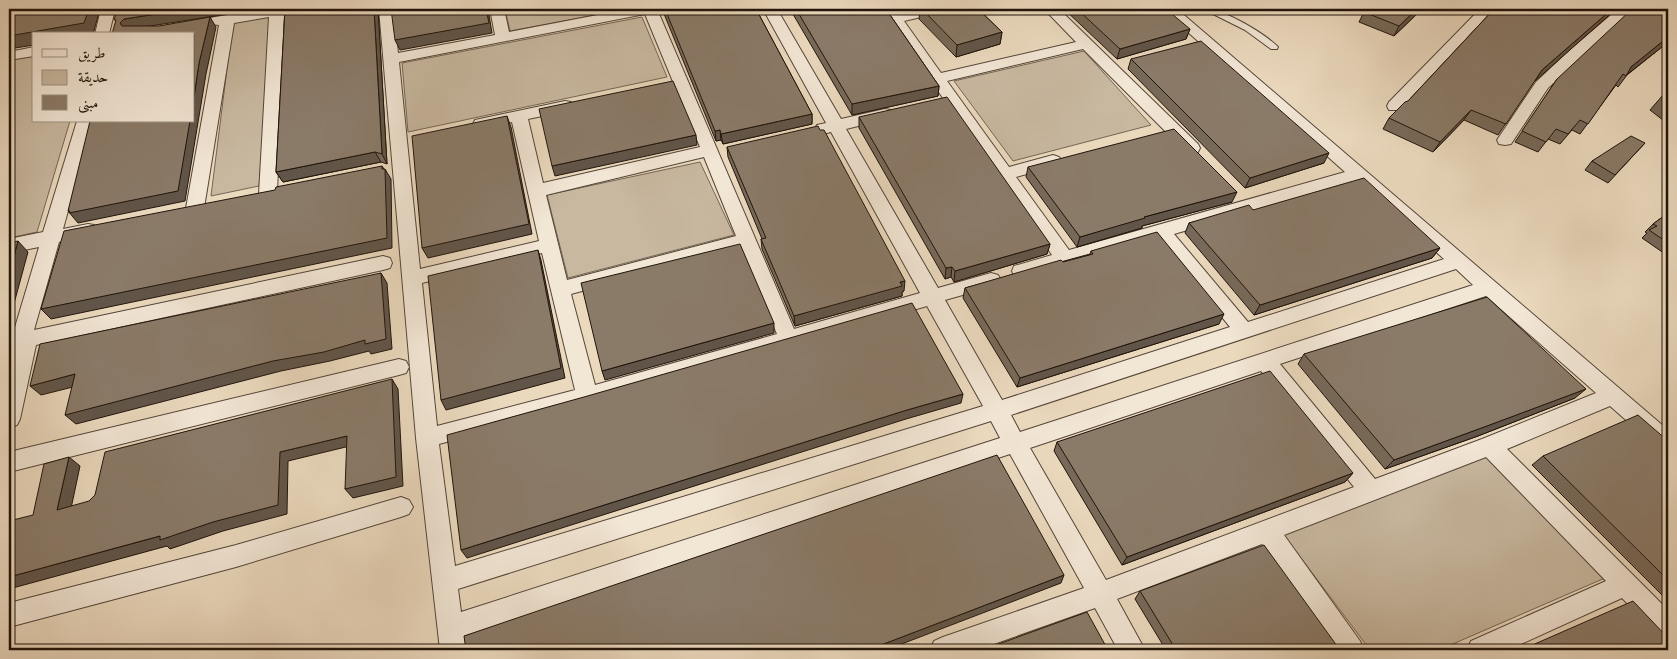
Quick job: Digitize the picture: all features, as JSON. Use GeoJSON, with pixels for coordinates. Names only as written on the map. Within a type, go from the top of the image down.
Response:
{"type":"FeatureCollection","features":[{"type":"Feature","properties":{"kind":"street"},"geometry":{"type":"LineString","coordinates":[[102,32],[108,9]]}},
{"type":"Feature","properties":{"kind":"street"},"geometry":{"type":"LineString","coordinates":[[200,24],[294,9]]}},
{"type":"Feature","properties":{"kind":"street"},"geometry":{"type":"LineString","coordinates":[[386,9],[392,59],[407,140],[412,278],[427,438],[452,639],[1015,444],[1490,288]]}},
{"type":"Feature","properties":{"kind":"street"},"geometry":{"type":"LineString","coordinates":[[497,9],[503,37]]}},
{"type":"Feature","properties":{"kind":"street"},"geometry":{"type":"LineString","coordinates":[[770,9],[1132,650]]}},
{"type":"Feature","properties":{"kind":"street"},"geometry":{"type":"LineString","coordinates":[[891,13],[938,9]]}},
{"type":"Feature","properties":{"kind":"street"},"geometry":{"type":"LineString","coordinates":[[1051,9],[1201,158]]}},
{"type":"Feature","properties":{"kind":"street"},"geometry":{"type":"LineString","coordinates":[[1395,106],[1488,9]]}},
{"type":"Feature","properties":{"kind":"street"},"geometry":{"type":"LineString","coordinates":[[1505,140],[1542,85],[1574,53],[1626,9]]}},
{"type":"Feature","properties":{"kind":"street"},"geometry":{"type":"LineString","coordinates":[[392,59],[654,10],[788,337]]}},
{"type":"Feature","properties":{"kind":"street"},"geometry":{"type":"LineString","coordinates":[[268,194],[277,12]]}},
{"type":"Feature","properties":{"kind":"street"},"geometry":{"type":"LineString","coordinates":[[891,13],[1065,259]]}},
{"type":"Feature","properties":{"kind":"street"},"geometry":{"type":"LineString","coordinates":[[1179,18],[1198,45],[1360,174],[1668,443]]}},
{"type":"Feature","properties":{"kind":"street"},"geometry":{"type":"LineString","coordinates":[[195,208],[227,19]]}},
{"type":"Feature","properties":{"kind":"street"},"geometry":{"type":"LineString","coordinates":[[938,78],[1086,44]]}},
{"type":"Feature","properties":{"kind":"street"},"geometry":{"type":"LineString","coordinates":[[9,56],[32,51]]}},
{"type":"Feature","properties":{"kind":"street"},"geometry":{"type":"LineString","coordinates":[[1110,67],[1128,63]]}},
{"type":"Feature","properties":{"kind":"street"},"geometry":{"type":"LineString","coordinates":[[663,86],[682,82]]}},
{"type":"Feature","properties":{"kind":"street"},"geometry":{"type":"LineString","coordinates":[[935,103],[953,99]]}},
{"type":"Feature","properties":{"kind":"street"},"geometry":{"type":"LineString","coordinates":[[463,128],[577,104]]}},
{"type":"Feature","properties":{"kind":"street"},"geometry":{"type":"LineString","coordinates":[[806,132],[898,111]]}},
{"type":"Feature","properties":{"kind":"street"},"geometry":{"type":"LineString","coordinates":[[519,116],[587,396]]}},
{"type":"Feature","properties":{"kind":"street"},"geometry":{"type":"LineString","coordinates":[[9,419],[19,340],[52,238],[84,122]]}},
{"type":"Feature","properties":{"kind":"street"},"geometry":{"type":"LineString","coordinates":[[1155,135],[1174,130]]}},
{"type":"Feature","properties":{"kind":"street"},"geometry":{"type":"LineString","coordinates":[[537,191],[711,152],[731,150]]}},
{"type":"Feature","properties":{"kind":"street"},"geometry":{"type":"LineString","coordinates":[[1005,174],[1071,157]]}},
{"type":"Feature","properties":{"kind":"street"},"geometry":{"type":"LineString","coordinates":[[427,438],[587,396],[1360,174]]}},
{"type":"Feature","properties":{"kind":"street"},"geometry":{"type":"LineString","coordinates":[[250,198],[287,190]]}},
{"type":"Feature","properties":{"kind":"street"},"geometry":{"type":"LineString","coordinates":[[1236,192],[1250,206]]}},
{"type":"Feature","properties":{"kind":"street"},"geometry":{"type":"LineString","coordinates":[[176,212],[214,205]]}},
{"type":"Feature","properties":{"kind":"street"},"geometry":{"type":"LineString","coordinates":[[9,246],[109,226]]}},
{"type":"Feature","properties":{"kind":"street"},"geometry":{"type":"LineString","coordinates":[[1162,231],[1243,329]]}},
{"type":"Feature","properties":{"kind":"street"},"geometry":{"type":"LineString","coordinates":[[561,289],[748,240]]}},
{"type":"Feature","properties":{"kind":"street"},"geometry":{"type":"LineString","coordinates":[[412,278],[549,245]]}},
{"type":"Feature","properties":{"kind":"street"},"geometry":{"type":"LineString","coordinates":[[445,581],[996,411],[1243,329],[1460,261]]}},
{"type":"Feature","properties":{"kind":"street"},"geometry":{"type":"LineString","coordinates":[[19,340],[383,263]]}},
{"type":"Feature","properties":{"kind":"street"},"geometry":{"type":"LineString","coordinates":[[1265,361],[1370,490]]}},
{"type":"Feature","properties":{"kind":"street"},"geometry":{"type":"LineString","coordinates":[[9,462],[399,366]]}},
{"type":"Feature","properties":{"kind":"street"},"geometry":{"type":"LineString","coordinates":[[944,650],[1100,594],[1490,446],[1614,395]]}},
{"type":"Feature","properties":{"kind":"street"},"geometry":{"type":"LineString","coordinates":[[1490,446],[1668,627]]}},
{"type":"Feature","properties":{"kind":"street"},"geometry":{"type":"LineString","coordinates":[[9,615],[236,556],[401,507]]}},
{"type":"Feature","properties":{"kind":"street"},"geometry":{"type":"LineString","coordinates":[[1266,530],[1351,650]]}},
{"type":"Feature","properties":{"kind":"street"},"geometry":{"type":"LineString","coordinates":[[1480,650],[1626,584]]}},
{"type":"Feature","properties":{"kind":"lane"},"geometry":{"type":"LineString","coordinates":[[1207,9],[1248,28],[1274,47]]}},
{"type":"Feature","properties":{"kind":"green space"},"geometry":{"type":"Polygon","coordinates":[[[505,9],[627,9],[510,31],[505,9]]]}},
{"type":"Feature","properties":{"kind":"green space"},"geometry":{"type":"Polygon","coordinates":[[[272,14],[259,186],[211,196],[233,21],[272,14]]]}},
{"type":"Feature","properties":{"kind":"green space"},"geometry":{"type":"Polygon","coordinates":[[[642,17],[667,77],[408,132],[402,63],[642,17]]]}},
{"type":"Feature","properties":{"kind":"green space"},"geometry":{"type":"Polygon","coordinates":[[[1084,51],[1151,125],[1013,161],[954,81],[1084,51]]]}},
{"type":"Feature","properties":{"kind":"green space"},"geometry":{"type":"Polygon","coordinates":[[[32,55],[32,122],[70,122],[37,232],[9,238],[9,59],[32,55]]]}},
{"type":"Feature","properties":{"kind":"green space"},"geometry":{"type":"Polygon","coordinates":[[[700,162],[734,235],[568,278],[547,195],[700,162]]]}},
{"type":"Feature","properties":{"kind":"green space"},"geometry":{"type":"Polygon","coordinates":[[[1489,455],[1605,578],[1439,650],[1370,650],[1283,534],[1489,455]]]}},
{"type":"Feature","properties":{"kind":"building"},"geometry":{"type":"Polygon","coordinates":[[[9,9],[89,9],[84,23],[9,36],[9,9]]]}},
{"type":"Feature","properties":{"kind":"building"},"geometry":{"type":"Polygon","coordinates":[[[117,9],[189,9],[124,19],[120,23],[122,26],[159,26],[210,17],[199,63],[195,90],[195,32],[113,32],[116,20],[114,20],[117,9]]]}},
{"type":"Feature","properties":{"kind":"building"},"geometry":{"type":"Polygon","coordinates":[[[285,9],[374,9],[382,154],[375,152],[276,172],[285,9]]]}},
{"type":"Feature","properties":{"kind":"building"},"geometry":{"type":"Polygon","coordinates":[[[391,9],[486,9],[489,23],[395,40],[391,9]]]}},
{"type":"Feature","properties":{"kind":"building"},"geometry":{"type":"Polygon","coordinates":[[[665,9],[756,9],[812,114],[721,134],[720,130],[715,131],[665,9]]]}},
{"type":"Feature","properties":{"kind":"building"},"geometry":{"type":"Polygon","coordinates":[[[796,9],[886,9],[939,86],[852,104],[796,9]]]}},
{"type":"Feature","properties":{"kind":"building"},"geometry":{"type":"Polygon","coordinates":[[[922,9],[978,9],[1002,32],[957,45],[922,9]]]}},
{"type":"Feature","properties":{"kind":"building"},"geometry":{"type":"Polygon","coordinates":[[[1077,9],[1125,9],[1131,14],[1153,9],[1166,9],[1190,29],[1120,49],[1077,9]]]}},
{"type":"Feature","properties":{"kind":"building"},"geometry":{"type":"Polygon","coordinates":[[[1367,9],[1417,9],[1399,26],[1364,12],[1367,9]]]}},
{"type":"Feature","properties":{"kind":"building"},"geometry":{"type":"Polygon","coordinates":[[[1494,9],[1612,9],[1542,70],[1506,124],[1471,110],[1440,142],[1389,118],[1408,101],[1494,9]]]}},
{"type":"Feature","properties":{"kind":"building"},"geometry":{"type":"Polygon","coordinates":[[[1632,9],[1668,9],[1668,37],[1631,67],[1626,76],[1623,74],[1588,124],[1580,120],[1568,134],[1556,129],[1546,142],[1522,131],[1557,79],[1632,9]]]}},
{"type":"Feature","properties":{"kind":"building"},"geometry":{"type":"Polygon","coordinates":[[[1201,41],[1329,153],[1250,178],[1131,59],[1201,41]]]}},
{"type":"Feature","properties":{"kind":"building"},"geometry":{"type":"Polygon","coordinates":[[[673,81],[696,135],[552,166],[539,109],[673,81]]]}},
{"type":"Feature","properties":{"kind":"building"},"geometry":{"type":"Polygon","coordinates":[[[947,97],[1050,244],[955,271],[952,267],[946,268],[859,117],[947,97]]]}},
{"type":"Feature","properties":{"kind":"building"},"geometry":{"type":"Polygon","coordinates":[[[507,116],[529,224],[422,248],[412,136],[507,116]]]}},
{"type":"Feature","properties":{"kind":"building"},"geometry":{"type":"Polygon","coordinates":[[[90,122],[190,122],[178,191],[69,213],[70,211],[68,211],[90,122]]]}},
{"type":"Feature","properties":{"kind":"building"},"geometry":{"type":"Polygon","coordinates":[[[818,126],[820,130],[824,130],[905,281],[900,282],[902,286],[794,316],[761,239],[766,238],[727,147],[818,126]]]}},
{"type":"Feature","properties":{"kind":"building"},"geometry":{"type":"Polygon","coordinates":[[[1174,129],[1237,192],[1144,217],[1080,237],[1028,167],[1174,129]]]}},
{"type":"Feature","properties":{"kind":"building"},"geometry":{"type":"Polygon","coordinates":[[[1631,136],[1645,143],[1615,175],[1592,161],[1631,136]]]}},
{"type":"Feature","properties":{"kind":"building"},"geometry":{"type":"Polygon","coordinates":[[[382,166],[382,169],[385,169],[387,238],[41,309],[64,231],[275,190],[276,187],[382,166]]]}},
{"type":"Feature","properties":{"kind":"building"},"geometry":{"type":"Polygon","coordinates":[[[1364,178],[1440,248],[1260,305],[1189,223],[1249,205],[1253,210],[1364,178]]]}},
{"type":"Feature","properties":{"kind":"building"},"geometry":{"type":"Polygon","coordinates":[[[1668,213],[1668,243],[1649,230],[1657,226],[1653,224],[1668,213]]]}},
{"type":"Feature","properties":{"kind":"building"},"geometry":{"type":"Polygon","coordinates":[[[1157,232],[1224,314],[1020,378],[965,288],[1061,260],[1063,262],[1093,254],[1091,251],[1157,232]]]}},
{"type":"Feature","properties":{"kind":"building"},"geometry":{"type":"Polygon","coordinates":[[[18,241],[9,275],[9,243],[18,241]]]}},
{"type":"Feature","properties":{"kind":"building"},"geometry":{"type":"Polygon","coordinates":[[[740,244],[774,323],[602,371],[581,283],[740,244]]]}},
{"type":"Feature","properties":{"kind":"building"},"geometry":{"type":"Polygon","coordinates":[[[538,250],[561,368],[441,400],[428,276],[538,250]]]}},
{"type":"Feature","properties":{"kind":"building"},"geometry":{"type":"Polygon","coordinates":[[[381,273],[386,339],[365,344],[365,340],[324,352],[273,361],[65,415],[75,374],[30,386],[40,344],[381,273]]]}},
{"type":"Feature","properties":{"kind":"building"},"geometry":{"type":"Polygon","coordinates":[[[1487,297],[1586,389],[1394,460],[1304,354],[1487,297]]]}},
{"type":"Feature","properties":{"kind":"building"},"geometry":{"type":"Polygon","coordinates":[[[912,303],[963,394],[461,550],[447,435],[912,303]]]}},
{"type":"Feature","properties":{"kind":"building"},"geometry":{"type":"Polygon","coordinates":[[[1270,371],[1353,473],[1127,557],[1057,442],[1270,371]]]}},
{"type":"Feature","properties":{"kind":"building"},"geometry":{"type":"Polygon","coordinates":[[[392,379],[396,477],[345,489],[347,436],[280,452],[278,505],[213,522],[160,540],[160,536],[9,577],[9,521],[33,515],[44,464],[69,457],[57,510],[89,501],[95,495],[105,452],[392,379]]]}},
{"type":"Feature","properties":{"kind":"building"},"geometry":{"type":"Polygon","coordinates":[[[1638,415],[1668,441],[1668,580],[1543,456],[1638,415]]]}},
{"type":"Feature","properties":{"kind":"building"},"geometry":{"type":"Polygon","coordinates":[[[997,455],[1064,575],[868,650],[466,650],[464,636],[997,455]]]}},
{"type":"Feature","properties":{"kind":"building"},"geometry":{"type":"Polygon","coordinates":[[[1264,545],[1340,650],[1176,650],[1140,591],[1264,545]]]}},
{"type":"Feature","properties":{"kind":"building"},"geometry":{"type":"Polygon","coordinates":[[[1633,601],[1668,638],[1668,650],[1521,650],[1633,601]]]}},
{"type":"Feature","properties":{"kind":"building"},"geometry":{"type":"Polygon","coordinates":[[[1087,612],[1108,650],[982,650],[1087,612]]]}}]}
